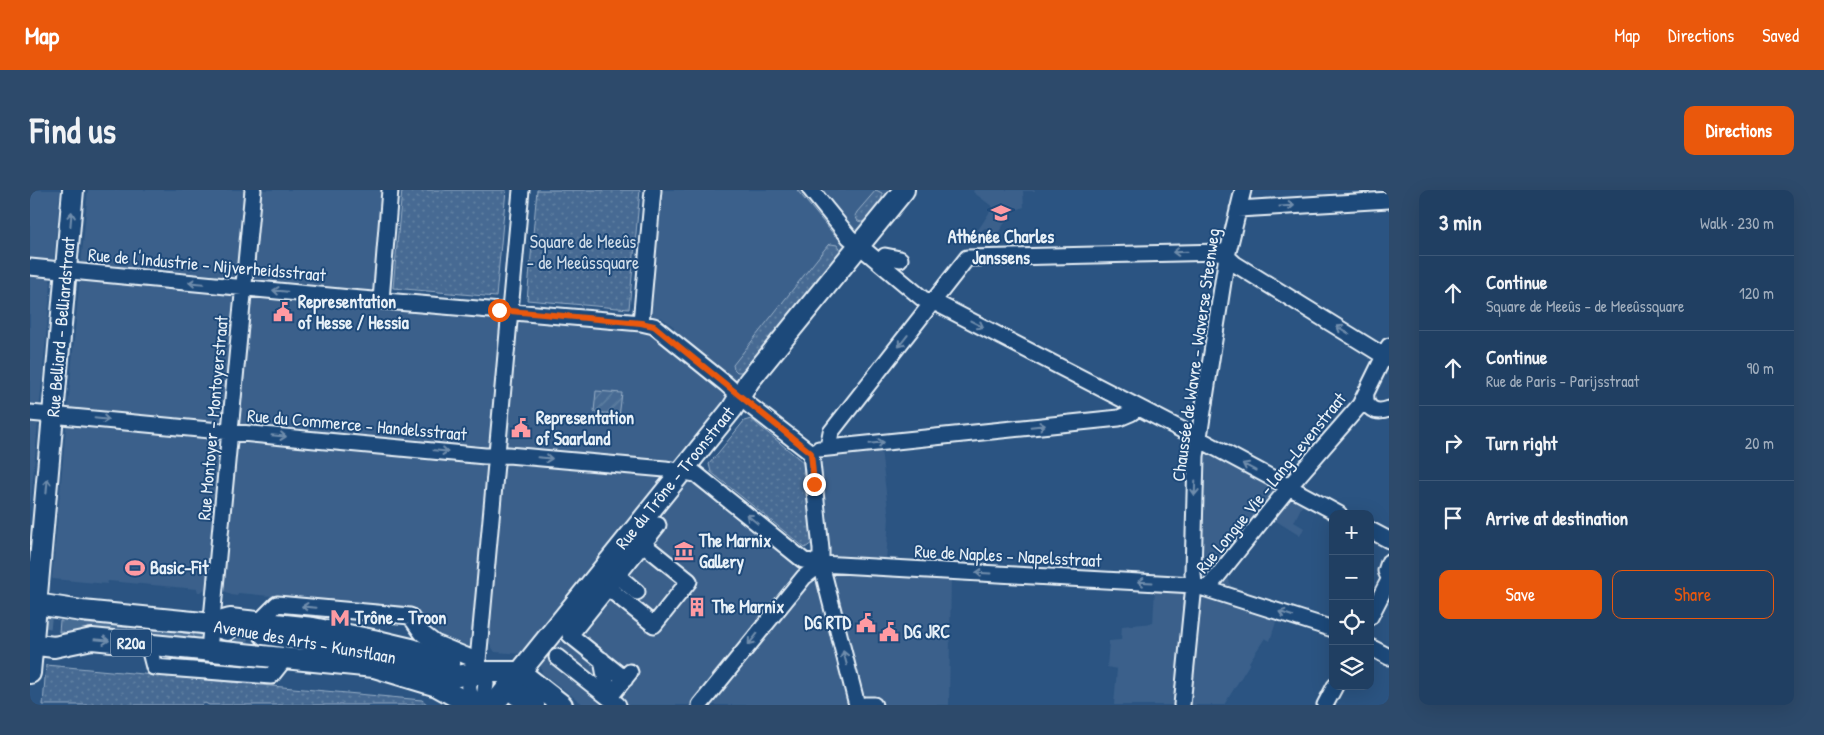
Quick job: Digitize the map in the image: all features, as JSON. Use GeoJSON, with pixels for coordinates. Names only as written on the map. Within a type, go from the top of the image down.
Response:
{"type":"FeatureCollection","features":[{"type":"Feature","properties":{"kind":"highway"},"geometry":{"type":"LineString","coordinates":[[212,624],[230,620],[313,629],[411,650],[448,663]]}},
{"type":"Feature","properties":{"kind":"main road","name":"Rue Belliard - Belliardstraat"},"geometry":{"type":"LineString","coordinates":[[30,673],[33,603],[53,415],[73,190]]}},
{"type":"Feature","properties":{"kind":"main road","name":"Rue du Trône - Troonstraat"},"geometry":{"type":"LineString","coordinates":[[488,705],[523,690],[680,472],[732,409],[749,381],[904,190]]}},
{"type":"Feature","properties":{"kind":"main road","name":"Avenue des Arts - Kunstlaan"},"geometry":{"type":"LineString","coordinates":[[33,603],[82,611],[212,624],[230,630],[352,647],[406,660],[451,675],[458,676],[477,672]]}},
{"type":"Feature","properties":{"kind":"main road","name":"R20a"},"geometry":{"type":"LineString","coordinates":[[31,644],[54,646],[92,639],[374,667],[437,686],[474,705]]}},
{"type":"Feature","properties":{"kind":"main road","name":"R20a"},"geometry":{"type":"LineString","coordinates":[[477,672],[523,690]]}},
{"type":"Feature","properties":{"kind":"main road"},"geometry":{"type":"LineString","coordinates":[[523,690],[562,705]]}},
{"type":"Feature","properties":{"kind":"street","name":"Rue Montoyer - Montoyerstraat"},"geometry":{"type":"LineString","coordinates":[[209,650],[253,190]]}},
{"type":"Feature","properties":{"kind":"street"},"geometry":{"type":"LineString","coordinates":[[390,190],[381,300],[641,323],[654,326],[749,405],[811,453],[821,549],[820,564],[858,705]]}},
{"type":"Feature","properties":{"kind":"street"},"geometry":{"type":"LineString","coordinates":[[474,705],[468,690],[469,681],[477,672],[521,190]]}},
{"type":"Feature","properties":{"kind":"street"},"geometry":{"type":"LineString","coordinates":[[641,323],[653,190]]}},
{"type":"Feature","properties":{"kind":"street"},"geometry":{"type":"LineString","coordinates":[[811,190],[849,237],[924,300],[933,302],[1199,439],[1330,510]]}},
{"type":"Feature","properties":{"kind":"street","name":"Chaussée de Wavre - Waverse Steenweg"},"geometry":{"type":"LineString","coordinates":[[1182,705],[1201,587],[1193,573],[1195,484],[1199,439],[1227,256],[1243,190]]}},
{"type":"Feature","properties":{"kind":"street"},"geometry":{"type":"LineString","coordinates":[[1238,209],[1354,196],[1389,200]]}},
{"type":"Feature","properties":{"kind":"street"},"geometry":{"type":"LineString","coordinates":[[828,447],[831,432],[966,258],[1213,250],[1222,252],[1235,264],[1387,351]]}},
{"type":"Feature","properties":{"kind":"street"},"geometry":{"type":"LineString","coordinates":[[885,256],[900,259]]}},
{"type":"Feature","properties":{"kind":"street","name":"Rue de l'Industrie - Nijverheidsstraat"},"geometry":{"type":"LineString","coordinates":[[30,267],[381,300]]}},
{"type":"Feature","properties":{"kind":"street","name":"Rue Longue Vie - Lang-Levenstraat"},"geometry":{"type":"LineString","coordinates":[[1201,587],[1360,405],[1387,351]]}},
{"type":"Feature","properties":{"kind":"street"},"geometry":{"type":"LineString","coordinates":[[1366,394],[1367,406],[1372,411],[1379,412],[1389,409]]}},
{"type":"Feature","properties":{"kind":"street"},"geometry":{"type":"LineString","coordinates":[[811,453],[828,447],[1119,418],[1131,414],[1138,408]]}},
{"type":"Feature","properties":{"kind":"street","name":"Rue du Commerce - Handelsstraat"},"geometry":{"type":"LineString","coordinates":[[30,412],[485,456],[496,455],[660,468],[680,472]]}},
{"type":"Feature","properties":{"kind":"street","name":"Rue de Naples - Napelsstraat"},"geometry":{"type":"LineString","coordinates":[[680,472],[696,474],[803,560],[820,564],[1201,587],[1329,628]]}},
{"type":"Feature","properties":{"kind":"street"},"geometry":{"type":"LineString","coordinates":[[614,701],[628,675],[602,660],[570,635],[658,525]]}},
{"type":"Feature","properties":{"kind":"street"},"geometry":{"type":"LineString","coordinates":[[1374,532],[1389,540]]}},
{"type":"Feature","properties":{"kind":"street"},"geometry":{"type":"LineString","coordinates":[[613,582],[654,625],[689,581],[643,544]]}},
{"type":"Feature","properties":{"kind":"street"},"geometry":{"type":"LineString","coordinates":[[1374,609],[1389,579],[1386,571],[1389,562]]}},
{"type":"Feature","properties":{"kind":"street"},"geometry":{"type":"LineString","coordinates":[[700,705],[804,577],[820,564]]}},
{"type":"Feature","properties":{"kind":"street"},"geometry":{"type":"LineString","coordinates":[[613,582],[638,592]]}},
{"type":"Feature","properties":{"kind":"street","name":"Avenue des Arts - Kunstlaan"},"geometry":{"type":"LineString","coordinates":[[261,624],[264,617],[277,604],[410,616],[422,633],[435,643],[471,658],[477,672]]}},
{"type":"Feature","properties":{"kind":"street"},"geometry":{"type":"LineString","coordinates":[[148,644],[154,667],[271,676],[286,657]]}},
{"type":"Feature","properties":{"kind":"street"},"geometry":{"type":"LineString","coordinates":[[1374,649],[1389,657]]}},
{"type":"Feature","properties":{"kind":"street"},"geometry":{"type":"LineString","coordinates":[[557,657],[614,701]]}},
{"type":"Feature","properties":{"kind":"street"},"geometry":{"type":"LineString","coordinates":[[602,660],[614,701]]}},
{"type":"Feature","properties":{"kind":"street"},"geometry":{"type":"LineString","coordinates":[[1325,705],[1333,690]]}},
{"type":"Feature","properties":{"kind":"street"},"geometry":{"type":"LineString","coordinates":[[865,705],[874,705]]}},
{"type":"Feature","properties":{"kind":"shaded area"},"geometry":{"type":"Polygon","coordinates":[[[30,190],[60,190],[54,258],[51,261],[44,262],[43,276],[49,277],[51,283],[40,402],[39,405],[32,406],[38,422],[30,512],[30,190]]]}},
{"type":"Feature","properties":{"kind":"shaded area"},"geometry":{"type":"Polygon","coordinates":[[[88,190],[382,190],[373,287],[371,290],[366,291],[365,307],[488,318],[530,319],[531,322],[650,332],[729,398],[678,464],[663,476],[664,481],[523,654],[495,652],[487,640],[474,646],[471,652],[451,646],[429,622],[409,608],[238,593],[237,596],[225,591],[223,580],[198,592],[197,589],[108,581],[107,584],[53,579],[88,190]]]}},
{"type":"Feature","properties":{"kind":"shaded area"},"geometry":{"type":"Polygon","coordinates":[[[661,190],[803,190],[847,244],[847,248],[739,381],[732,379],[673,330],[674,327],[662,318],[651,315],[649,312],[661,190]]]}},
{"type":"Feature","properties":{"kind":"shaded area"},"geometry":{"type":"Polygon","coordinates":[[[823,190],[891,190],[856,232],[854,232],[835,209],[835,204],[823,190]]]}},
{"type":"Feature","properties":{"kind":"shaded area","name":"Athénée Charles Janssens"},"geometry":{"type":"Polygon","coordinates":[[[974,190],[1035,191],[1023,191],[1024,207],[1019,209],[1016,207],[993,240],[990,238],[992,234],[989,229],[985,228],[980,232],[978,230],[993,207],[973,192],[974,190]]]}},
{"type":"Feature","properties":{"kind":"shaded area"},"geometry":{"type":"Polygon","coordinates":[[[881,449],[889,518],[886,561],[827,560],[818,454],[881,449]]]}},
{"type":"Feature","properties":{"kind":"shaded area"},"geometry":{"type":"Polygon","coordinates":[[[1203,452],[1208,452],[1314,507],[1314,509],[1303,504],[1294,522],[1304,528],[1300,536],[1273,519],[1227,574],[1231,586],[1256,594],[1253,609],[1276,622],[1270,641],[1265,638],[1224,705],[1114,705],[1117,669],[1107,667],[1109,641],[1121,640],[1122,626],[1153,623],[1155,587],[1190,590],[1203,452]]]}},
{"type":"Feature","properties":{"kind":"shaded area"},"geometry":{"type":"Polygon","coordinates":[[[690,477],[702,486],[700,490],[790,562],[793,559],[811,581],[818,584],[849,701],[845,705],[584,705],[542,673],[540,662],[690,477]]]}},
{"type":"Feature","properties":{"kind":"shaded area"},"geometry":{"type":"Polygon","coordinates":[[[832,571],[951,575],[949,705],[875,705],[863,699],[830,573],[832,571]]]}},
{"type":"Feature","properties":{"kind":"green space","name":"Square de Meeûs - de Meeûssquare"},"geometry":{"type":"Polygon","coordinates":[[[402,190],[506,190],[496,297],[393,288],[402,190]]]}},
{"type":"Feature","properties":{"kind":"green space","name":"Square de Meeûs - de Meeûssquare"},"geometry":{"type":"Polygon","coordinates":[[[537,190],[640,190],[629,309],[527,300],[537,190]]]}},
{"type":"Feature","properties":{"kind":"green space"},"geometry":{"type":"Polygon","coordinates":[[[797,190],[803,190],[841,236],[835,236],[797,190]]]}},
{"type":"Feature","properties":{"kind":"green space"},"geometry":{"type":"Polygon","coordinates":[[[876,190],[882,193],[879,205],[865,220],[862,222],[858,221],[855,216],[857,212],[876,190]]]}},
{"type":"Feature","properties":{"kind":"green space"},"geometry":{"type":"Polygon","coordinates":[[[828,245],[837,245],[840,250],[839,254],[743,372],[737,372],[733,365],[828,245]]]}},
{"type":"Feature","properties":{"kind":"green space"},"geometry":{"type":"Polygon","coordinates":[[[596,391],[622,393],[619,417],[613,414],[594,412],[596,391]]]}},
{"type":"Feature","properties":{"kind":"green space"},"geometry":{"type":"Polygon","coordinates":[[[751,419],[803,462],[812,543],[805,548],[711,472],[709,464],[744,421],[751,419]]]}},
{"type":"Feature","properties":{"kind":"green space"},"geometry":{"type":"Polygon","coordinates":[[[60,621],[194,634],[193,644],[59,632],[60,621]]]}},
{"type":"Feature","properties":{"kind":"green space"},"geometry":{"type":"Polygon","coordinates":[[[46,665],[422,700],[428,705],[209,705],[205,703],[201,705],[43,705],[46,665]]]}},
{"type":"Feature","properties":{"kind":"tunnel"},"geometry":{"type":"LineString","coordinates":[[30,615],[286,644]]}},
{"type":"Feature","properties":{"kind":"tunnel"},"geometry":{"type":"LineString","coordinates":[[333,649],[351,651],[401,665]]}},
{"type":"Feature","properties":{"kind":"place","name":"Athénée Charles Janssens"},"geometry":{"type":"Point","coordinates":[1001,213]}},
{"type":"Feature","properties":{"kind":"place","name":"Representation of Hesse / Hessia"},"geometry":{"type":"Point","coordinates":[283,312]}},
{"type":"Feature","properties":{"kind":"place","name":"Representation of Saarland"},"geometry":{"type":"Point","coordinates":[521,428]}},
{"type":"Feature","properties":{"kind":"place","name":"The Marnix Gallery"},"geometry":{"type":"Point","coordinates":[684,551]}},
{"type":"Feature","properties":{"kind":"place","name":"Basic-Fit"},"geometry":{"type":"Point","coordinates":[135,568]}},
{"type":"Feature","properties":{"kind":"place","name":"The Marnix"},"geometry":{"type":"Point","coordinates":[697,607]}},
{"type":"Feature","properties":{"kind":"place","name":"Trône - Troon"},"geometry":{"type":"Point","coordinates":[340,618]}},
{"type":"Feature","properties":{"kind":"place","name":"DG RTD"},"geometry":{"type":"Point","coordinates":[866,623]}},
{"type":"Feature","properties":{"kind":"place","name":"DG JRC"},"geometry":{"type":"Point","coordinates":[889,632]}},
{"type":"Feature","properties":{"kind":"route"},"geometry":{"type":"LineString","coordinates":[[499,310],[641,323],[654,326],[749,405],[811,453],[814,484]]}}]}
